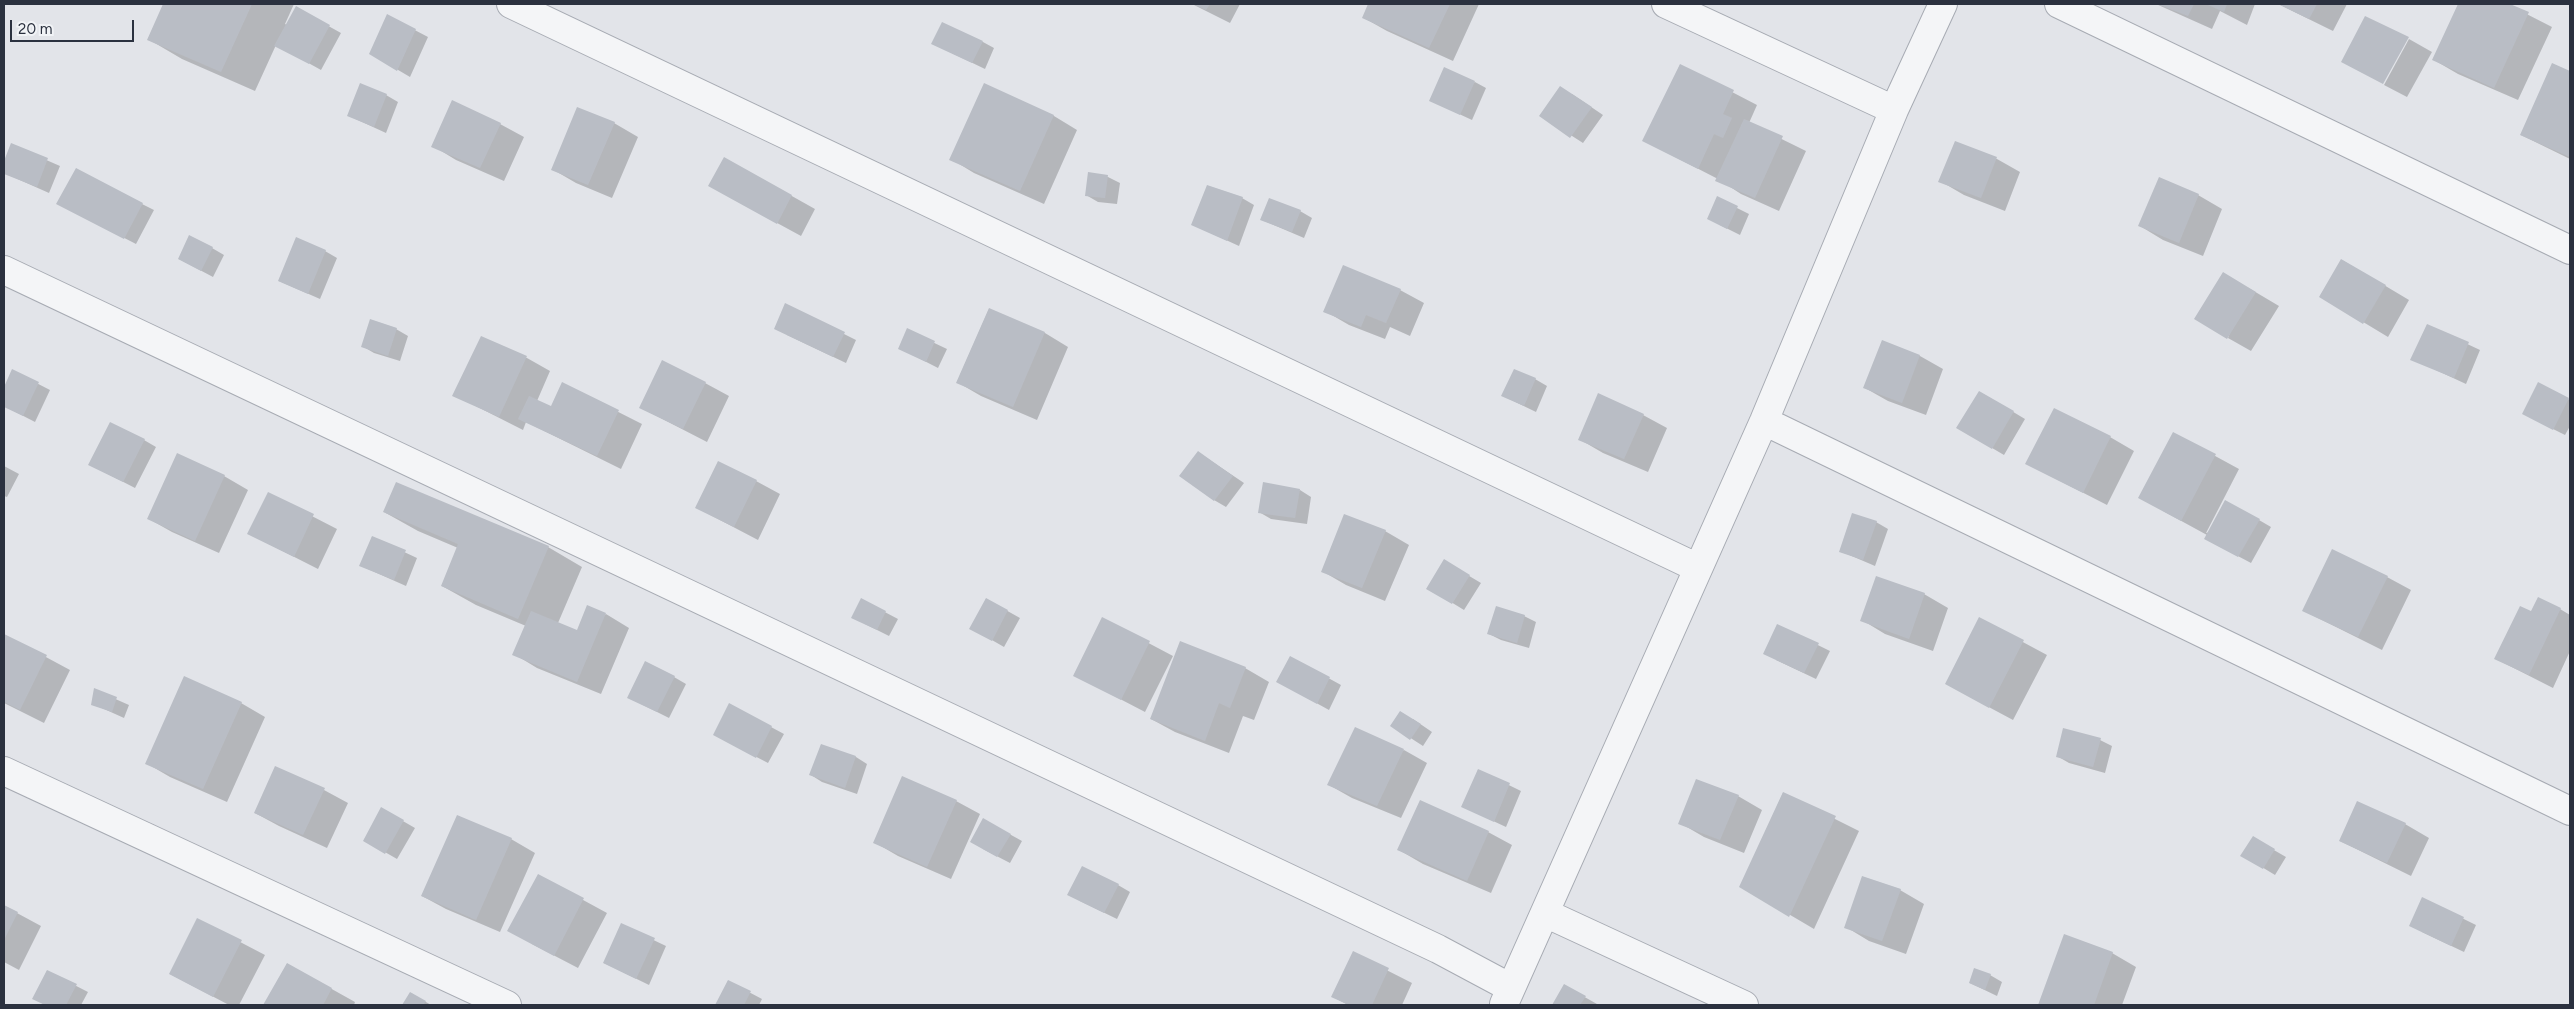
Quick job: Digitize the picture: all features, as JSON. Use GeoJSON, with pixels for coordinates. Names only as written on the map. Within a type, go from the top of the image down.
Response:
{"type":"FeatureCollection","features":[{"type":"Feature","properties":{"kind":"street"},"geometry":{"type":"LineString","coordinates":[[511,4],[1698,568]]}},
{"type":"Feature","properties":{"kind":"street"},"geometry":{"type":"LineString","coordinates":[[1666,4],[1894,110]]}},
{"type":"Feature","properties":{"kind":"street"},"geometry":{"type":"LineString","coordinates":[[4,270],[1420,940],[1507,997],[1764,421],[1894,110],[1943,4]]}},
{"type":"Feature","properties":{"kind":"street"},"geometry":{"type":"LineString","coordinates":[[2059,4],[2570,250]]}},
{"type":"Feature","properties":{"kind":"street"},"geometry":{"type":"LineString","coordinates":[[1764,421],[2570,811]]}},
{"type":"Feature","properties":{"kind":"street"},"geometry":{"type":"LineString","coordinates":[[4,771],[507,1005]]}},
{"type":"Feature","properties":{"kind":"street"},"geometry":{"type":"LineString","coordinates":[[1545,913],[1744,1005]]}},
{"type":"Feature","properties":{"kind":"building"},"geometry":{"type":"Polygon","coordinates":[[[163,4],[252,4],[221,72],[147,40],[163,4]]]}},
{"type":"Feature","properties":{"kind":"building"},"geometry":{"type":"Polygon","coordinates":[[[1193,4],[1210,4],[1206,10],[1193,4]]]}},
{"type":"Feature","properties":{"kind":"building"},"geometry":{"type":"Polygon","coordinates":[[[1368,4],[1450,4],[1429,48],[1362,18],[1368,4]]]}},
{"type":"Feature","properties":{"kind":"building"},"geometry":{"type":"Polygon","coordinates":[[[2157,4],[2194,4],[2188,16],[2157,4]]]}},
{"type":"Feature","properties":{"kind":"building"},"geometry":{"type":"Polygon","coordinates":[[[2206,4],[2227,4],[2224,12],[2206,4]]]}},
{"type":"Feature","properties":{"kind":"building"},"geometry":{"type":"Polygon","coordinates":[[[2278,4],[2317,4],[2309,19],[2278,4]]]}},
{"type":"Feature","properties":{"kind":"building"},"geometry":{"type":"Polygon","coordinates":[[[2458,4],[2510,4],[2529,12],[2494,88],[2432,60],[2458,4]]]}},
{"type":"Feature","properties":{"kind":"building"},"geometry":{"type":"Polygon","coordinates":[[[296,6],[330,25],[309,64],[274,46],[296,6]]]}},
{"type":"Feature","properties":{"kind":"building"},"geometry":{"type":"Polygon","coordinates":[[[387,14],[416,29],[397,71],[369,54],[387,14]]]}},
{"type":"Feature","properties":{"kind":"building"},"geometry":{"type":"Polygon","coordinates":[[[2365,16],[2409,37],[2383,84],[2341,62],[2365,16]]]}},
{"type":"Feature","properties":{"kind":"building"},"geometry":{"type":"Polygon","coordinates":[[[942,22],[983,41],[972,63],[931,44],[942,22]]]}},
{"type":"Feature","properties":{"kind":"building"},"geometry":{"type":"Polygon","coordinates":[[[2552,63],[2570,71],[2570,157],[2520,135],[2552,63]]]}},
{"type":"Feature","properties":{"kind":"building"},"geometry":{"type":"Polygon","coordinates":[[[1680,64],[1734,90],[1723,114],[1732,118],[1723,138],[1714,134],[1698,169],[1642,141],[1680,64]]]}},
{"type":"Feature","properties":{"kind":"building"},"geometry":{"type":"Polygon","coordinates":[[[1444,67],[1475,81],[1460,115],[1429,101],[1444,67]]]}},
{"type":"Feature","properties":{"kind":"building"},"geometry":{"type":"Polygon","coordinates":[[[360,83],[387,94],[374,127],[347,116],[360,83]]]}},
{"type":"Feature","properties":{"kind":"building"},"geometry":{"type":"Polygon","coordinates":[[[984,83],[1054,115],[1020,191],[949,160],[984,83]]]}},
{"type":"Feature","properties":{"kind":"building"},"geometry":{"type":"Polygon","coordinates":[[[1560,86],[1592,107],[1570,138],[1539,116],[1560,86]]]}},
{"type":"Feature","properties":{"kind":"building"},"geometry":{"type":"Polygon","coordinates":[[[452,100],[501,123],[480,168],[431,147],[452,100]]]}},
{"type":"Feature","properties":{"kind":"building"},"geometry":{"type":"Polygon","coordinates":[[[577,107],[615,122],[588,185],[551,170],[577,107]]]}},
{"type":"Feature","properties":{"kind":"building"},"geometry":{"type":"Polygon","coordinates":[[[1744,119],[1783,136],[1755,198],[1715,181],[1744,119]]]}},
{"type":"Feature","properties":{"kind":"building"},"geometry":{"type":"Polygon","coordinates":[[[1955,141],[1997,157],[1981,198],[1938,182],[1955,141]]]}},
{"type":"Feature","properties":{"kind":"building"},"geometry":{"type":"Polygon","coordinates":[[[11,143],[48,158],[37,187],[4,174],[4,161],[11,143]]]}},
{"type":"Feature","properties":{"kind":"building"},"geometry":{"type":"Polygon","coordinates":[[[724,157],[792,195],[777,224],[708,186],[724,157]]]}},
{"type":"Feature","properties":{"kind":"building"},"geometry":{"type":"Polygon","coordinates":[[[76,168],[143,203],[124,239],[56,204],[76,168]]]}},
{"type":"Feature","properties":{"kind":"building"},"geometry":{"type":"Polygon","coordinates":[[[1088,172],[1108,175],[1105,198],[1085,196],[1088,172]]]}},
{"type":"Feature","properties":{"kind":"building"},"geometry":{"type":"Polygon","coordinates":[[[2159,177],[2199,194],[2179,243],[2138,226],[2159,177]]]}},
{"type":"Feature","properties":{"kind":"building"},"geometry":{"type":"Polygon","coordinates":[[[1207,185],[1243,197],[1227,241],[1191,225],[1207,185]]]}},
{"type":"Feature","properties":{"kind":"building"},"geometry":{"type":"Polygon","coordinates":[[[1717,196],[1738,206],[1727,229],[1707,219],[1717,196]]]}},
{"type":"Feature","properties":{"kind":"building"},"geometry":{"type":"Polygon","coordinates":[[[1269,198],[1301,210],[1292,232],[1260,220],[1269,198]]]}},
{"type":"Feature","properties":{"kind":"building"},"geometry":{"type":"Polygon","coordinates":[[[189,235],[213,247],[201,271],[178,259],[189,235]]]}},
{"type":"Feature","properties":{"kind":"building"},"geometry":{"type":"Polygon","coordinates":[[[296,237],[326,250],[308,294],[278,281],[296,237]]]}},
{"type":"Feature","properties":{"kind":"building"},"geometry":{"type":"Polygon","coordinates":[[[2341,259],[2386,285],[2363,324],[2319,297],[2341,259]]]}},
{"type":"Feature","properties":{"kind":"building"},"geometry":{"type":"Polygon","coordinates":[[[1343,265],[1401,289],[1386,323],[1366,315],[1361,327],[1323,312],[1343,265]]]}},
{"type":"Feature","properties":{"kind":"building"},"geometry":{"type":"Polygon","coordinates":[[[2223,272],[2256,292],[2227,339],[2194,319],[2223,272]]]}},
{"type":"Feature","properties":{"kind":"building"},"geometry":{"type":"Polygon","coordinates":[[[785,303],[845,332],[833,357],[774,329],[785,303]]]}},
{"type":"Feature","properties":{"kind":"building"},"geometry":{"type":"Polygon","coordinates":[[[989,308],[1045,332],[1013,407],[956,383],[989,308]]]}},
{"type":"Feature","properties":{"kind":"building"},"geometry":{"type":"Polygon","coordinates":[[[370,319],[397,328],[388,356],[361,347],[370,319]]]}},
{"type":"Feature","properties":{"kind":"building"},"geometry":{"type":"Polygon","coordinates":[[[2427,324],[2469,342],[2454,378],[2410,360],[2427,324]]]}},
{"type":"Feature","properties":{"kind":"building"},"geometry":{"type":"Polygon","coordinates":[[[907,328],[935,341],[926,362],[898,349],[907,328]]]}},
{"type":"Feature","properties":{"kind":"building"},"geometry":{"type":"Polygon","coordinates":[[[481,336],[527,356],[499,417],[452,396],[481,336]]]}},
{"type":"Feature","properties":{"kind":"building"},"geometry":{"type":"Polygon","coordinates":[[[1882,340],[1920,355],[1902,403],[1863,388],[1882,340]]]}},
{"type":"Feature","properties":{"kind":"building"},"geometry":{"type":"Polygon","coordinates":[[[662,360],[706,382],[683,429],[639,408],[662,360]]]}},
{"type":"Feature","properties":{"kind":"building"},"geometry":{"type":"Polygon","coordinates":[[[12,369],[39,382],[23,416],[4,407],[4,387],[12,369]]]}},
{"type":"Feature","properties":{"kind":"building"},"geometry":{"type":"Polygon","coordinates":[[[1514,369],[1536,378],[1524,406],[1501,396],[1514,369]]]}},
{"type":"Feature","properties":{"kind":"building"},"geometry":{"type":"Polygon","coordinates":[[[562,382],[619,410],[597,456],[518,419],[529,396],[551,406],[562,382]]]}},
{"type":"Feature","properties":{"kind":"building"},"geometry":{"type":"Polygon","coordinates":[[[2538,382],[2569,398],[2553,430],[2522,414],[2538,382]]]}},
{"type":"Feature","properties":{"kind":"building"},"geometry":{"type":"Polygon","coordinates":[[[1979,391],[2014,411],[1992,449],[1956,428],[1979,391]]]}},
{"type":"Feature","properties":{"kind":"building"},"geometry":{"type":"Polygon","coordinates":[[[1598,393],[1644,414],[1624,459],[1578,440],[1598,393]]]}},
{"type":"Feature","properties":{"kind":"building"},"geometry":{"type":"Polygon","coordinates":[[[2054,408],[2111,436],[2083,493],[2025,464],[2054,408]]]}},
{"type":"Feature","properties":{"kind":"building"},"geometry":{"type":"Polygon","coordinates":[[[110,422],[145,439],[123,482],[88,465],[110,422]]]}},
{"type":"Feature","properties":{"kind":"building"},"geometry":{"type":"Polygon","coordinates":[[[2173,432],[2216,454],[2181,521],[2138,498],[2173,432]]]}},
{"type":"Feature","properties":{"kind":"building"},"geometry":{"type":"Polygon","coordinates":[[[1198,451],[1233,476],[1214,501],[1179,476],[1198,451]]]}},
{"type":"Feature","properties":{"kind":"building"},"geometry":{"type":"Polygon","coordinates":[[[177,453],[225,475],[195,541],[147,519],[177,453]]]}},
{"type":"Feature","properties":{"kind":"building"},"geometry":{"type":"Polygon","coordinates":[[[718,461],[757,480],[734,527],[695,508],[718,461]]]}},
{"type":"Feature","properties":{"kind":"building"},"geometry":{"type":"Polygon","coordinates":[[[396,482],[549,546],[518,619],[441,586],[458,544],[383,512],[396,482]]]}},
{"type":"Feature","properties":{"kind":"building"},"geometry":{"type":"Polygon","coordinates":[[[1263,482],[1300,489],[1295,518],[1258,513],[1263,482]]]}},
{"type":"Feature","properties":{"kind":"building"},"geometry":{"type":"Polygon","coordinates":[[[268,492],[314,514],[294,557],[247,534],[268,492]]]}},
{"type":"Feature","properties":{"kind":"building"},"geometry":{"type":"Polygon","coordinates":[[[2225,500],[2260,519],[2238,557],[2204,539],[2225,500]]]}},
{"type":"Feature","properties":{"kind":"building"},"geometry":{"type":"Polygon","coordinates":[[[1852,513],[1877,521],[1863,560],[1839,552],[1852,513]]]}},
{"type":"Feature","properties":{"kind":"building"},"geometry":{"type":"Polygon","coordinates":[[[1344,514],[1386,530],[1362,588],[1321,572],[1344,514]]]}},
{"type":"Feature","properties":{"kind":"building"},"geometry":{"type":"Polygon","coordinates":[[[372,536],[406,550],[394,580],[359,566],[372,536]]]}},
{"type":"Feature","properties":{"kind":"building"},"geometry":{"type":"Polygon","coordinates":[[[2332,549],[2388,576],[2358,637],[2302,611],[2332,549]]]}},
{"type":"Feature","properties":{"kind":"building"},"geometry":{"type":"Polygon","coordinates":[[[1444,559],[1470,575],[1452,604],[1426,589],[1444,559]]]}},
{"type":"Feature","properties":{"kind":"building"},"geometry":{"type":"Polygon","coordinates":[[[1876,576],[1925,593],[1909,639],[1860,621],[1876,576]]]}},
{"type":"Feature","properties":{"kind":"building"},"geometry":{"type":"Polygon","coordinates":[[[2538,597],[2561,608],[2529,675],[2494,659],[2520,606],[2531,611],[2538,597]]]}},
{"type":"Feature","properties":{"kind":"building"},"geometry":{"type":"Polygon","coordinates":[[[861,598],[886,611],[877,630],[851,618],[861,598]]]}},
{"type":"Feature","properties":{"kind":"building"},"geometry":{"type":"Polygon","coordinates":[[[986,598],[1008,610],[992,641],[969,629],[986,598]]]}},
{"type":"Feature","properties":{"kind":"building"},"geometry":{"type":"Polygon","coordinates":[[[587,605],[606,613],[577,682],[512,655],[531,611],[577,630],[587,605]]]}},
{"type":"Feature","properties":{"kind":"building"},"geometry":{"type":"Polygon","coordinates":[[[1496,606],[1525,615],[1517,643],[1487,634],[1496,606]]]}},
{"type":"Feature","properties":{"kind":"building"},"geometry":{"type":"Polygon","coordinates":[[[1102,617],[1150,641],[1121,700],[1073,676],[1102,617]]]}},
{"type":"Feature","properties":{"kind":"building"},"geometry":{"type":"Polygon","coordinates":[[[1979,617],[2024,640],[1989,708],[1945,684],[1979,617]]]}},
{"type":"Feature","properties":{"kind":"building"},"geometry":{"type":"Polygon","coordinates":[[[1777,624],[1819,643],[1804,673],[1763,654],[1777,624]]]}},
{"type":"Feature","properties":{"kind":"building"},"geometry":{"type":"Polygon","coordinates":[[[4,634],[47,655],[20,710],[4,702],[4,634]]]}},
{"type":"Feature","properties":{"kind":"building"},"geometry":{"type":"Polygon","coordinates":[[[1180,641],[1246,667],[1230,708],[1219,703],[1205,741],[1150,719],[1180,641]]]}},
{"type":"Feature","properties":{"kind":"building"},"geometry":{"type":"Polygon","coordinates":[[[1290,656],[1330,677],[1317,704],[1276,682],[1290,656]]]}},
{"type":"Feature","properties":{"kind":"building"},"geometry":{"type":"Polygon","coordinates":[[[645,661],[675,676],[657,712],[627,698],[645,661]]]}},
{"type":"Feature","properties":{"kind":"building"},"geometry":{"type":"Polygon","coordinates":[[[184,676],[242,702],[203,789],[145,764],[184,676]]]}},
{"type":"Feature","properties":{"kind":"building"},"geometry":{"type":"Polygon","coordinates":[[[94,688],[117,697],[112,712],[91,705],[94,688]]]}},
{"type":"Feature","properties":{"kind":"building"},"geometry":{"type":"Polygon","coordinates":[[[729,703],[772,726],[756,758],[713,735],[729,703]]]}},
{"type":"Feature","properties":{"kind":"building"},"geometry":{"type":"Polygon","coordinates":[[[1400,711],[1421,724],[1410,740],[1390,726],[1400,711]]]}},
{"type":"Feature","properties":{"kind":"building"},"geometry":{"type":"Polygon","coordinates":[[[1355,727],[1404,749],[1377,806],[1327,785],[1355,727]]]}},
{"type":"Feature","properties":{"kind":"building"},"geometry":{"type":"Polygon","coordinates":[[[2063,728],[2101,738],[2093,767],[2056,757],[2063,728]]]}},
{"type":"Feature","properties":{"kind":"building"},"geometry":{"type":"Polygon","coordinates":[[[821,744],[856,756],[845,788],[809,775],[821,744]]]}},
{"type":"Feature","properties":{"kind":"building"},"geometry":{"type":"Polygon","coordinates":[[[275,766],[325,788],[303,835],[254,813],[275,766]]]}},
{"type":"Feature","properties":{"kind":"building"},"geometry":{"type":"Polygon","coordinates":[[[1478,769],[1510,783],[1494,822],[1461,807],[1478,769]]]}},
{"type":"Feature","properties":{"kind":"building"},"geometry":{"type":"Polygon","coordinates":[[[902,776],[957,800],[927,867],[873,843],[902,776]]]}},
{"type":"Feature","properties":{"kind":"building"},"geometry":{"type":"Polygon","coordinates":[[[1696,779],[1739,795],[1720,840],[1678,824],[1696,779]]]}},
{"type":"Feature","properties":{"kind":"building"},"geometry":{"type":"Polygon","coordinates":[[[1783,792],[1836,816],[1789,917],[1739,887],[1783,792]]]}},
{"type":"Feature","properties":{"kind":"building"},"geometry":{"type":"Polygon","coordinates":[[[1420,800],[1489,831],[1467,881],[1397,850],[1420,800]]]}},
{"type":"Feature","properties":{"kind":"building"},"geometry":{"type":"Polygon","coordinates":[[[2357,801],[2406,823],[2387,863],[2339,841],[2357,801]]]}},
{"type":"Feature","properties":{"kind":"building"},"geometry":{"type":"Polygon","coordinates":[[[381,807],[404,820],[385,854],[363,841],[381,807]]]}},
{"type":"Feature","properties":{"kind":"building"},"geometry":{"type":"Polygon","coordinates":[[[457,815],[512,838],[476,920],[421,896],[457,815]]]}},
{"type":"Feature","properties":{"kind":"building"},"geometry":{"type":"Polygon","coordinates":[[[983,818],[1011,834],[997,857],[970,842],[983,818]]]}},
{"type":"Feature","properties":{"kind":"building"},"geometry":{"type":"Polygon","coordinates":[[[2253,836],[2275,849],[2263,869],[2240,856],[2253,836]]]}},
{"type":"Feature","properties":{"kind":"building"},"geometry":{"type":"Polygon","coordinates":[[[1082,866],[1119,884],[1104,913],[1067,895],[1082,866]]]}},
{"type":"Feature","properties":{"kind":"building"},"geometry":{"type":"Polygon","coordinates":[[[538,874],[584,898],[554,956],[507,931],[538,874]]]}},
{"type":"Feature","properties":{"kind":"building"},"geometry":{"type":"Polygon","coordinates":[[[1862,876],[1901,889],[1882,941],[1844,928],[1862,876]]]}},
{"type":"Feature","properties":{"kind":"building"},"geometry":{"type":"Polygon","coordinates":[[[2422,897],[2464,917],[2451,946],[2409,926],[2422,897]]]}},
{"type":"Feature","properties":{"kind":"building"},"geometry":{"type":"Polygon","coordinates":[[[4,905],[18,912],[4,940],[4,905]]]}},
{"type":"Feature","properties":{"kind":"building"},"geometry":{"type":"Polygon","coordinates":[[[197,918],[242,940],[213,997],[169,974],[197,918]]]}},
{"type":"Feature","properties":{"kind":"building"},"geometry":{"type":"Polygon","coordinates":[[[621,923],[655,938],[636,979],[603,963],[621,923]]]}},
{"type":"Feature","properties":{"kind":"building"},"geometry":{"type":"Polygon","coordinates":[[[2064,934],[2113,952],[2094,1005],[2038,1005],[2064,934]]]}},
{"type":"Feature","properties":{"kind":"building"},"geometry":{"type":"Polygon","coordinates":[[[1353,951],[1389,968],[1372,1005],[1349,1005],[1331,997],[1353,951]]]}},
{"type":"Feature","properties":{"kind":"building"},"geometry":{"type":"Polygon","coordinates":[[[287,963],[332,988],[323,1005],[263,1005],[287,963]]]}},
{"type":"Feature","properties":{"kind":"building"},"geometry":{"type":"Polygon","coordinates":[[[1974,968],[1991,974],[1985,990],[1969,983],[1974,968]]]}},
{"type":"Feature","properties":{"kind":"building"},"geometry":{"type":"Polygon","coordinates":[[[47,970],[77,984],[66,1005],[45,1005],[32,999],[47,970]]]}},
{"type":"Feature","properties":{"kind":"building"},"geometry":{"type":"Polygon","coordinates":[[[728,980],[751,991],[744,1005],[715,1005],[728,980]]]}},
{"type":"Feature","properties":{"kind":"building"},"geometry":{"type":"Polygon","coordinates":[[[1564,984],[1586,996],[1580,1005],[1552,1005],[1564,984]]]}},
{"type":"Feature","properties":{"kind":"building"},"geometry":{"type":"Polygon","coordinates":[[[410,992],[426,1001],[423,1005],[402,1005],[410,992]]]}}]}
